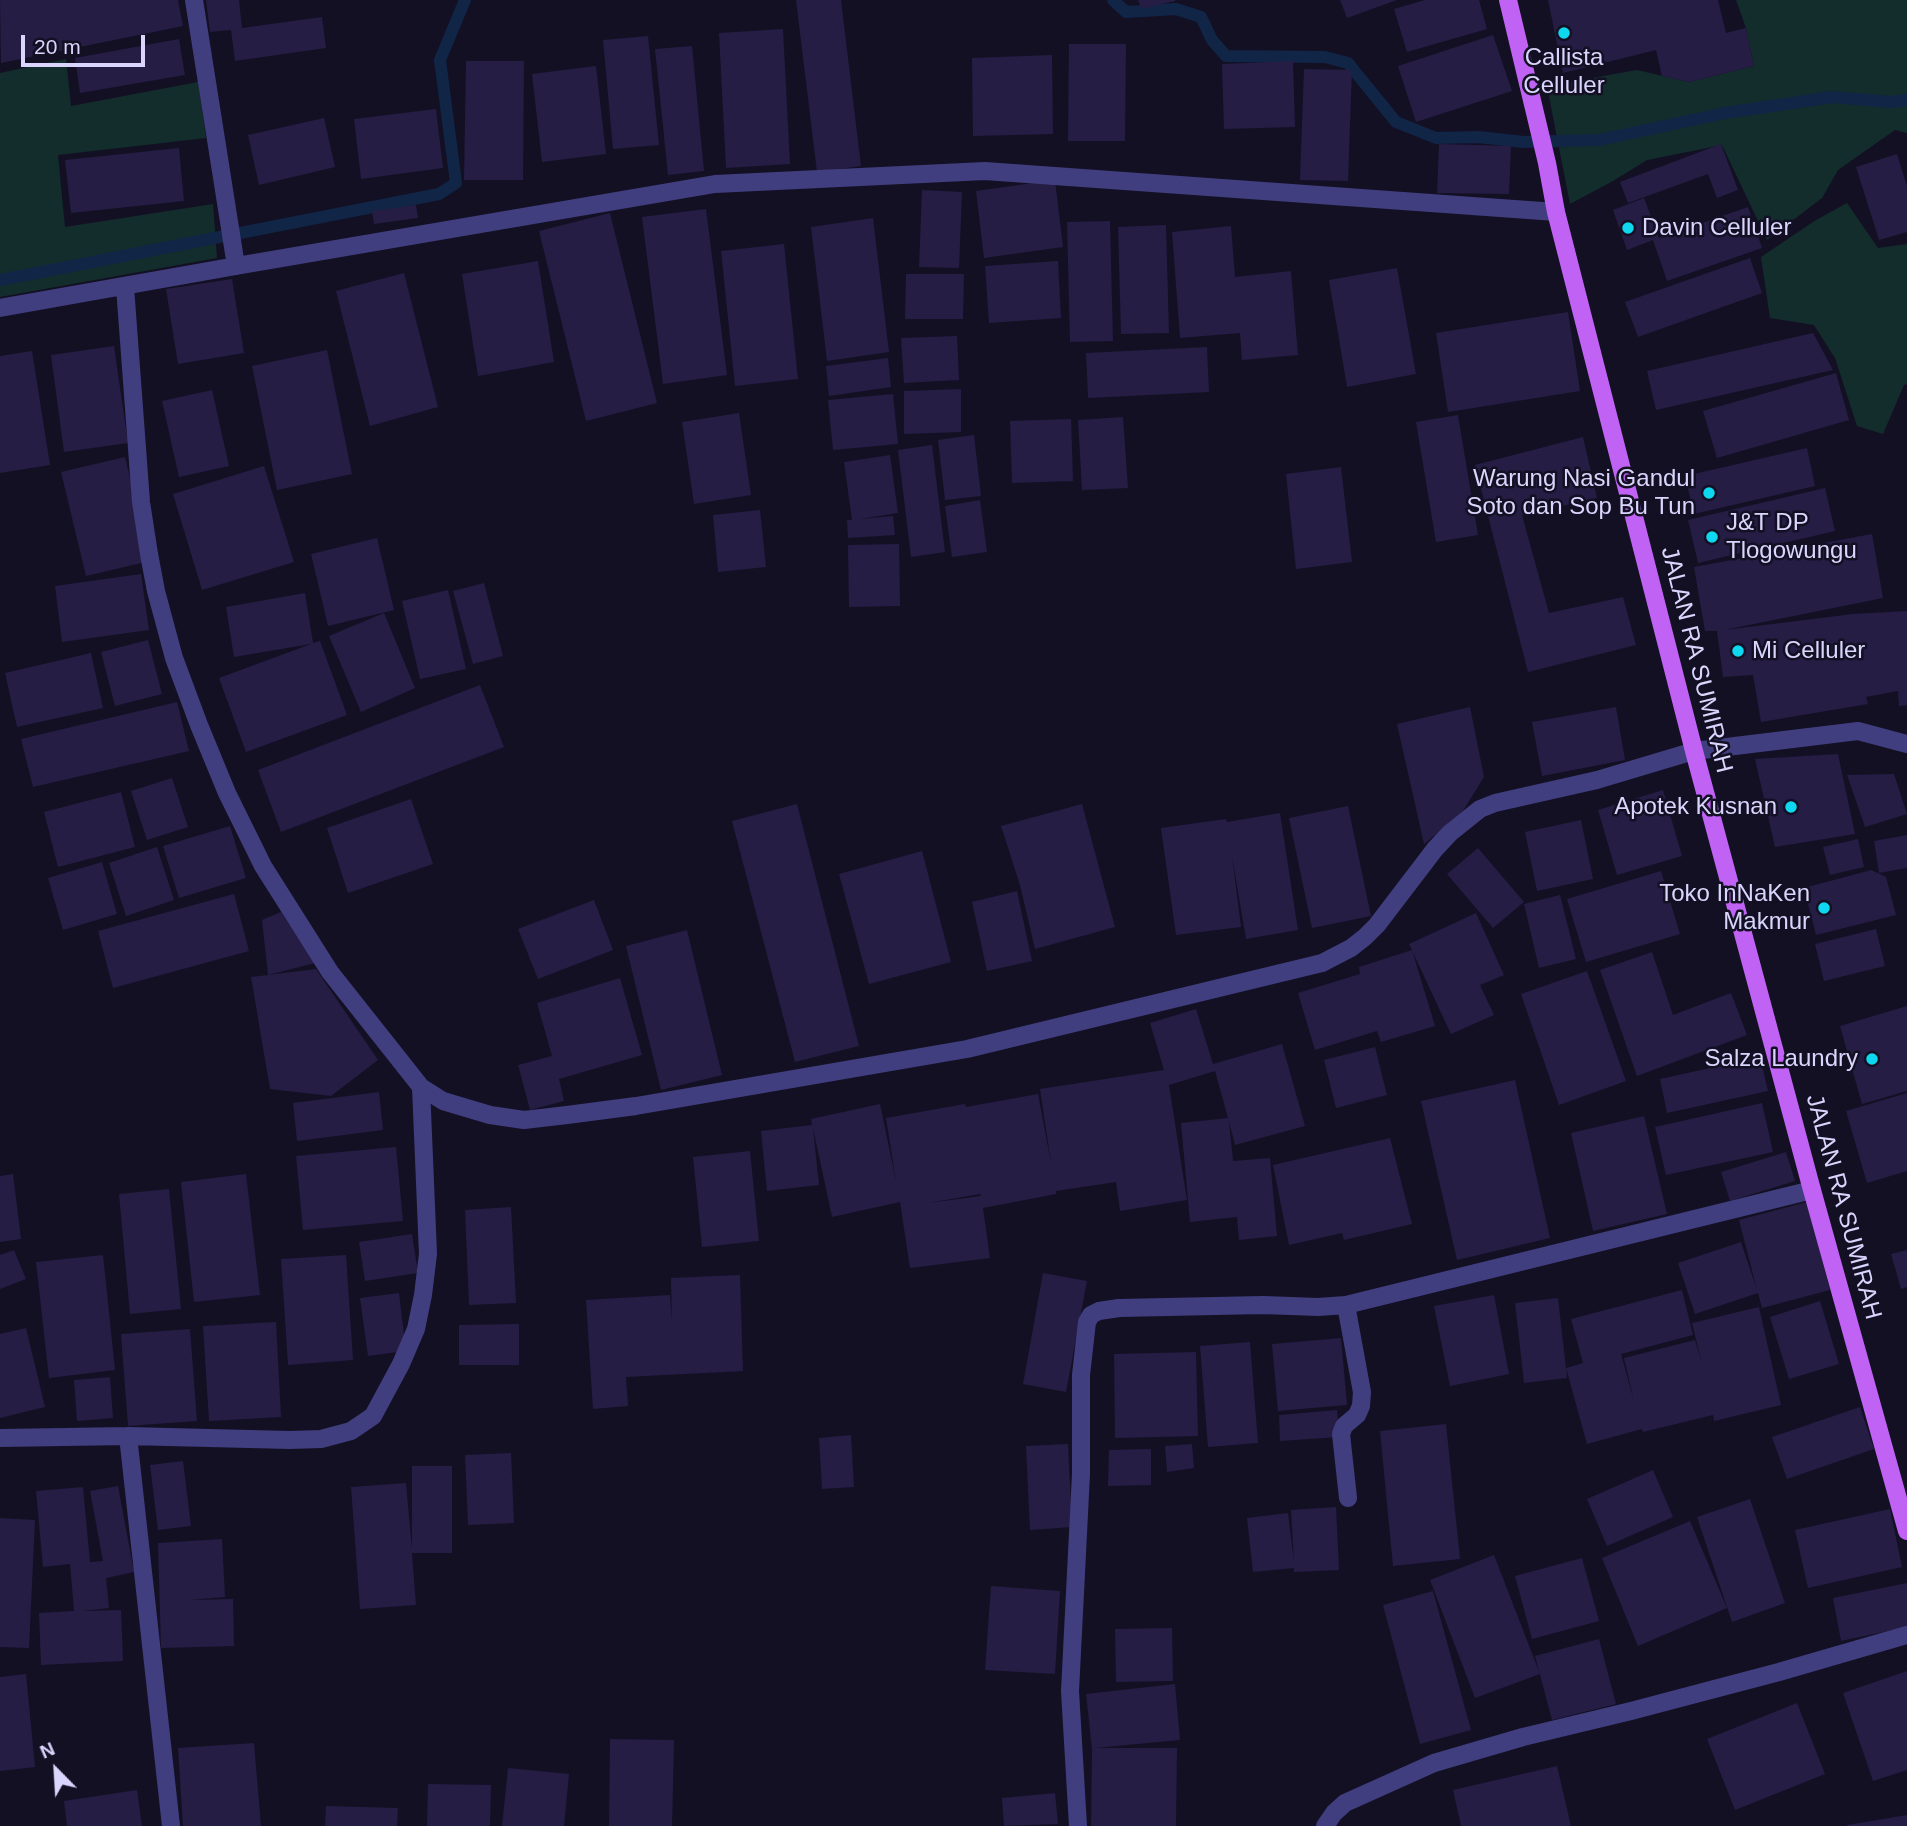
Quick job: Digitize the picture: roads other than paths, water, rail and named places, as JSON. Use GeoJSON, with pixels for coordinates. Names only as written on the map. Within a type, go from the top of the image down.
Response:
{"type":"FeatureCollection","features":[{"type":"Feature","properties":{"kind":"main road","name":"JALAN RA SUMIRAH"},"geometry":{"type":"LineString","coordinates":[[1508,0],[1556,212],[1694,751],[1907,1531]]}},
{"type":"Feature","properties":{"kind":"street"},"geometry":{"type":"LineString","coordinates":[[194,0],[235,260]]}},
{"type":"Feature","properties":{"kind":"street"},"geometry":{"type":"LineString","coordinates":[[0,308],[125,287],[235,260],[715,184],[985,171],[1556,212]]}},
{"type":"Feature","properties":{"kind":"street"},"geometry":{"type":"LineString","coordinates":[[125,287],[140,490],[156,591],[174,658],[227,793],[263,866],[330,972],[421,1087],[443,1101],[490,1115],[524,1120],[595,1111],[967,1049],[1322,963],[1351,948],[1365,937],[1450,833],[1480,809],[1495,803],[1597,780],[1694,751],[1858,731],[1907,744]]}},
{"type":"Feature","properties":{"kind":"street"},"geometry":{"type":"LineString","coordinates":[[0,1438],[128,1436],[321,1439],[351,1431],[373,1416],[406,1353],[423,1295],[428,1254],[421,1087]]}},
{"type":"Feature","properties":{"kind":"street"},"geometry":{"type":"LineString","coordinates":[[1078,1826],[1070,1691],[1081,1474],[1081,1375],[1087,1322],[1091,1315],[1119,1308],[1346,1305],[1812,1190]]}},
{"type":"Feature","properties":{"kind":"street"},"geometry":{"type":"LineString","coordinates":[[1346,1305],[1362,1392],[1357,1415],[1344,1426],[1341,1434],[1348,1498]]}},
{"type":"Feature","properties":{"kind":"street"},"geometry":{"type":"LineString","coordinates":[[128,1436],[171,1826]]}},
{"type":"Feature","properties":{"kind":"street"},"geometry":{"type":"LineString","coordinates":[[1325,1826],[1345,1803],[1434,1763],[1907,1635]]}},
{"type":"Feature","properties":{"kind":"waterway"},"geometry":{"type":"LineString","coordinates":[[0,280],[439,194],[456,183],[440,60],[465,0]]}},
{"type":"Feature","properties":{"kind":"waterway"},"geometry":{"type":"LineString","coordinates":[[1113,0],[1126,12],[1176,9],[1201,17],[1212,40],[1226,56],[1325,57],[1348,63],[1396,122],[1436,138],[1478,137],[1524,142],[1599,140],[1725,113],[1832,97],[1891,102],[1907,100]]}},
{"type":"Feature","properties":{"kind":"place","name":"Callista Celluler"},"geometry":{"type":"Point","coordinates":[1564,33]}},
{"type":"Feature","properties":{"kind":"place","name":"Davin Celluler"},"geometry":{"type":"Point","coordinates":[1628,228]}},
{"type":"Feature","properties":{"kind":"place","name":"Warung Nasi Gandul Soto dan Sop Bu Tun"},"geometry":{"type":"Point","coordinates":[1709,493]}},
{"type":"Feature","properties":{"kind":"place","name":"J&T DP Tlogowungu"},"geometry":{"type":"Point","coordinates":[1712,537]}},
{"type":"Feature","properties":{"kind":"place","name":"Mi Celluler"},"geometry":{"type":"Point","coordinates":[1738,651]}},
{"type":"Feature","properties":{"kind":"place","name":"Apotek Kusnan"},"geometry":{"type":"Point","coordinates":[1791,807]}},
{"type":"Feature","properties":{"kind":"place","name":"Toko InNaKen Makmur"},"geometry":{"type":"Point","coordinates":[1824,908]}},
{"type":"Feature","properties":{"kind":"place","name":"Salza Laundry"},"geometry":{"type":"Point","coordinates":[1872,1059]}}]}
